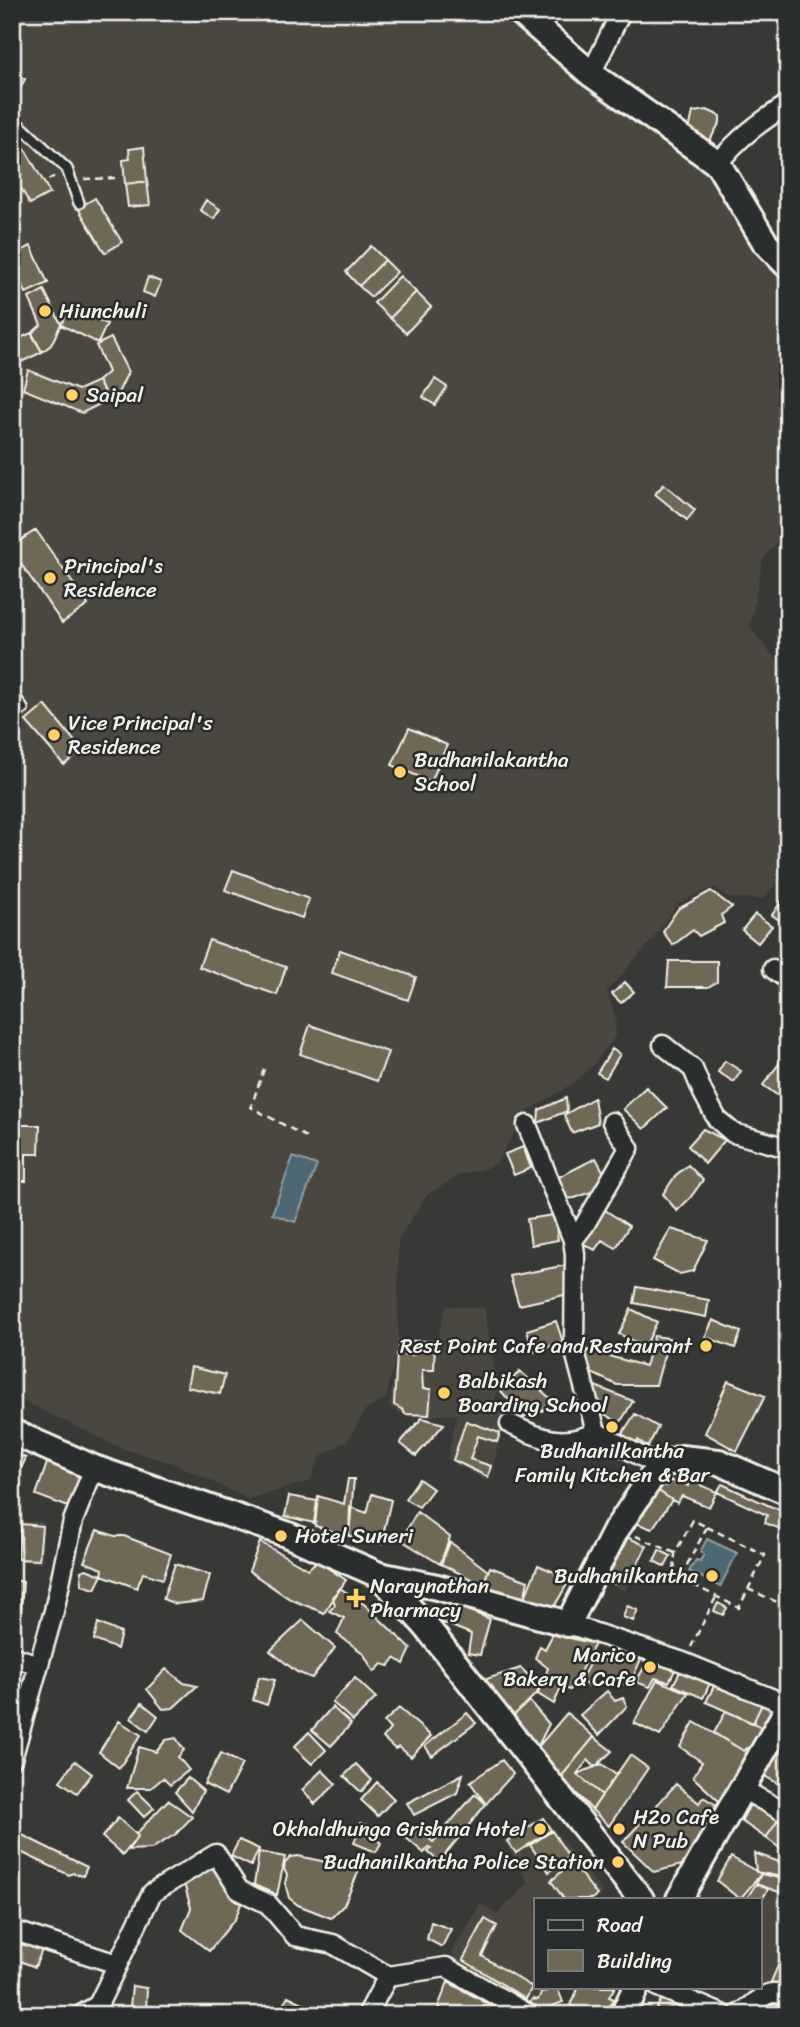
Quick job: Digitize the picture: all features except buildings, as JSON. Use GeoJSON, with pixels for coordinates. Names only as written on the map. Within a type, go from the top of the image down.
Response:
{"type":"FeatureCollection","features":[{"type":"Feature","properties":{"kind":"street"},"geometry":{"type":"LineString","coordinates":[[520,12],[591,74],[719,163],[765,242],[788,266]]}},
{"type":"Feature","properties":{"kind":"street"},"geometry":{"type":"LineString","coordinates":[[591,74],[621,12]]}},
{"type":"Feature","properties":{"kind":"street"},"geometry":{"type":"LineString","coordinates":[[719,163],[756,124],[788,104]]}},
{"type":"Feature","properties":{"kind":"street"},"geometry":{"type":"LineString","coordinates":[[663,1045],[693,1069],[702,1093],[717,1119],[733,1133],[788,1148]]}},
{"type":"Feature","properties":{"kind":"street"},"geometry":{"type":"LineString","coordinates":[[573,1240],[584,1226],[629,1148],[612,1122]]}},
{"type":"Feature","properties":{"kind":"street"},"geometry":{"type":"LineString","coordinates":[[527,1125],[573,1240],[573,1348],[596,1432],[659,1466]]}},
{"type":"Feature","properties":{"kind":"street"},"geometry":{"type":"LineString","coordinates":[[510,1424],[533,1436],[563,1442],[579,1440],[596,1432]]}},
{"type":"Feature","properties":{"kind":"street"},"geometry":{"type":"LineString","coordinates":[[12,1432],[94,1468],[286,1534],[379,1575],[437,1587],[568,1624],[684,1662],[788,1707],[680,1898]]}},
{"type":"Feature","properties":{"kind":"street"},"geometry":{"type":"LineString","coordinates":[[568,1624],[617,1527],[659,1466],[681,1458],[719,1462],[788,1492]]}},
{"type":"Feature","properties":{"kind":"street"},"geometry":{"type":"LineString","coordinates":[[12,1759],[54,1611],[73,1521],[94,1468]]}},
{"type":"Feature","properties":{"kind":"street"},"geometry":{"type":"LineString","coordinates":[[379,1575],[425,1625],[640,1898]]}},
{"type":"Feature","properties":{"kind":"street"},"geometry":{"type":"LineString","coordinates":[[12,1656],[38,1665]]}},
{"type":"Feature","properties":{"kind":"street"},"geometry":{"type":"LineString","coordinates":[[742,1789],[788,1814]]}},
{"type":"Feature","properties":{"kind":"street"},"geometry":{"type":"LineString","coordinates":[[81,2015],[99,2005],[152,1893],[216,1854],[239,1890],[268,1904],[295,1936],[333,1944],[388,1976],[446,1967],[530,2015]]}},
{"type":"Feature","properties":{"kind":"street"},"geometry":{"type":"LineString","coordinates":[[12,1930],[117,1964]]}},
{"type":"Feature","properties":{"kind":"street"},"geometry":{"type":"LineString","coordinates":[[367,2015],[388,1976]]}},
{"type":"Feature","properties":{"kind":"street"},"geometry":{"type":"LineString","coordinates":[[624,2013],[636,1988]]}},
{"type":"Feature","properties":{"kind":"street"},"geometry":{"type":"LineString","coordinates":[[660,1988],[723,2015]]}},
{"type":"Feature","properties":{"kind":"street"},"geometry":{"type":"LineString","coordinates":[[737,2015],[770,1992],[779,1992],[788,1997]]}},
{"type":"Feature","properties":{"kind":"lane"},"geometry":{"type":"LineString","coordinates":[[12,121],[67,169],[79,203]]}},
{"type":"Feature","properties":{"kind":"lane"},"geometry":{"type":"LineString","coordinates":[[12,692],[23,709]]}},
{"type":"Feature","properties":{"kind":"path"},"geometry":{"type":"LineString","coordinates":[[70,179],[117,178]]}},
{"type":"Feature","properties":{"kind":"path"},"geometry":{"type":"LineString","coordinates":[[264,1069],[251,1107],[306,1137]]}},
{"type":"Feature","properties":{"kind":"path"},"geometry":{"type":"LineString","coordinates":[[692,1520],[765,1555],[739,1608],[674,1576],[675,1553],[692,1520]]}},
{"type":"Feature","properties":{"kind":"path"},"geometry":{"type":"LineString","coordinates":[[617,1527],[675,1553]]}},
{"type":"Feature","properties":{"kind":"path"},"geometry":{"type":"LineString","coordinates":[[680,1578],[707,1527]]}},
{"type":"Feature","properties":{"kind":"path"},"geometry":{"type":"LineString","coordinates":[[748,1589],[788,1607]]}},
{"type":"Feature","properties":{"kind":"path"},"geometry":{"type":"LineString","coordinates":[[690,1649],[716,1597]]}},
{"type":"Feature","properties":{"kind":"shaded area","name":"Budhanilakantha School"},"geometry":{"type":"Polygon","coordinates":[[[12,12],[505,12],[728,184],[788,272],[788,530],[763,559],[750,627],[788,675],[788,869],[763,899],[728,898],[714,887],[678,903],[653,939],[607,991],[616,1020],[615,1037],[595,1063],[575,1082],[528,1111],[496,1163],[459,1175],[427,1195],[398,1240],[398,1339],[437,1339],[446,1306],[484,1308],[498,1386],[495,1400],[510,1413],[504,1422],[489,1482],[447,1459],[457,1414],[408,1417],[390,1407],[396,1353],[386,1398],[364,1411],[349,1439],[319,1458],[310,1481],[248,1499],[173,1463],[121,1448],[12,1396],[12,12]]]}},
{"type":"Feature","properties":{"kind":"shaded area"},"geometry":{"type":"Polygon","coordinates":[[[12,1521],[44,1522],[42,1564],[12,1560],[12,1521]]]}},
{"type":"Feature","properties":{"kind":"shaded area"},"geometry":{"type":"Polygon","coordinates":[[[622,1534],[648,1546],[625,1591],[600,1580],[622,1534]]]}},
{"type":"Feature","properties":{"kind":"shaded area"},"geometry":{"type":"Polygon","coordinates":[[[542,1815],[603,1892],[599,1898],[534,1898],[534,1988],[546,1988],[534,2012],[460,1964],[452,1953],[481,1903],[497,1915],[528,1883],[504,1841],[542,1815]]]}},
{"type":"Feature","properties":{"kind":"shaded area"},"geometry":{"type":"Polygon","coordinates":[[[761,1874],[788,1879],[788,1990],[771,1982],[757,1995],[744,1988],[762,1988],[762,1898],[747,1898],[761,1874]]]}},
{"type":"Feature","properties":{"kind":"water"},"geometry":{"type":"Polygon","coordinates":[[[293,1157],[317,1165],[295,1222],[272,1214],[293,1157]]]}},
{"type":"Feature","properties":{"kind":"water"},"geometry":{"type":"Polygon","coordinates":[[[707,1539],[737,1553],[720,1587],[689,1571],[704,1554],[700,1552],[707,1539]]]}},
{"type":"Feature","properties":{"kind":"place","name":"Hiunchuli"},"geometry":{"type":"Point","coordinates":[45,311]}},
{"type":"Feature","properties":{"kind":"place","name":"Saipal"},"geometry":{"type":"Point","coordinates":[72,395]}},
{"type":"Feature","properties":{"kind":"place","name":"Principal's Residence"},"geometry":{"type":"Point","coordinates":[50,578]}},
{"type":"Feature","properties":{"kind":"place","name":"Vice Principal's Residence"},"geometry":{"type":"Point","coordinates":[54,735]}},
{"type":"Feature","properties":{"kind":"place","name":"Budhanilakantha School"},"geometry":{"type":"Point","coordinates":[400,772]}},
{"type":"Feature","properties":{"kind":"place","name":"Rest Point Cafe and Restaurant"},"geometry":{"type":"Point","coordinates":[706,1346]}},
{"type":"Feature","properties":{"kind":"place","name":"Balbikash Boarding School"},"geometry":{"type":"Point","coordinates":[444,1393]}},
{"type":"Feature","properties":{"kind":"place","name":"Budhanilkantha Family Kitchen & Bar"},"geometry":{"type":"Point","coordinates":[612,1427]}},
{"type":"Feature","properties":{"kind":"place","name":"Hotel Suneri"},"geometry":{"type":"Point","coordinates":[281,1536]}},
{"type":"Feature","properties":{"kind":"place","name":"Budhanilkantha"},"geometry":{"type":"Point","coordinates":[712,1576]}},
{"type":"Feature","properties":{"kind":"place","name":"Naraynathan Pharmacy"},"geometry":{"type":"Point","coordinates":[356,1598]}},
{"type":"Feature","properties":{"kind":"place","name":"Marico Bakery & Cafe"},"geometry":{"type":"Point","coordinates":[650,1667]}},
{"type":"Feature","properties":{"kind":"place","name":"Okhaldhunga Grishma Hotel"},"geometry":{"type":"Point","coordinates":[540,1829]}},
{"type":"Feature","properties":{"kind":"place","name":"H2o Cafe N Pub"},"geometry":{"type":"Point","coordinates":[619,1829]}},
{"type":"Feature","properties":{"kind":"place","name":"Budhanilkantha Police Station"},"geometry":{"type":"Point","coordinates":[618,1862]}}]}
